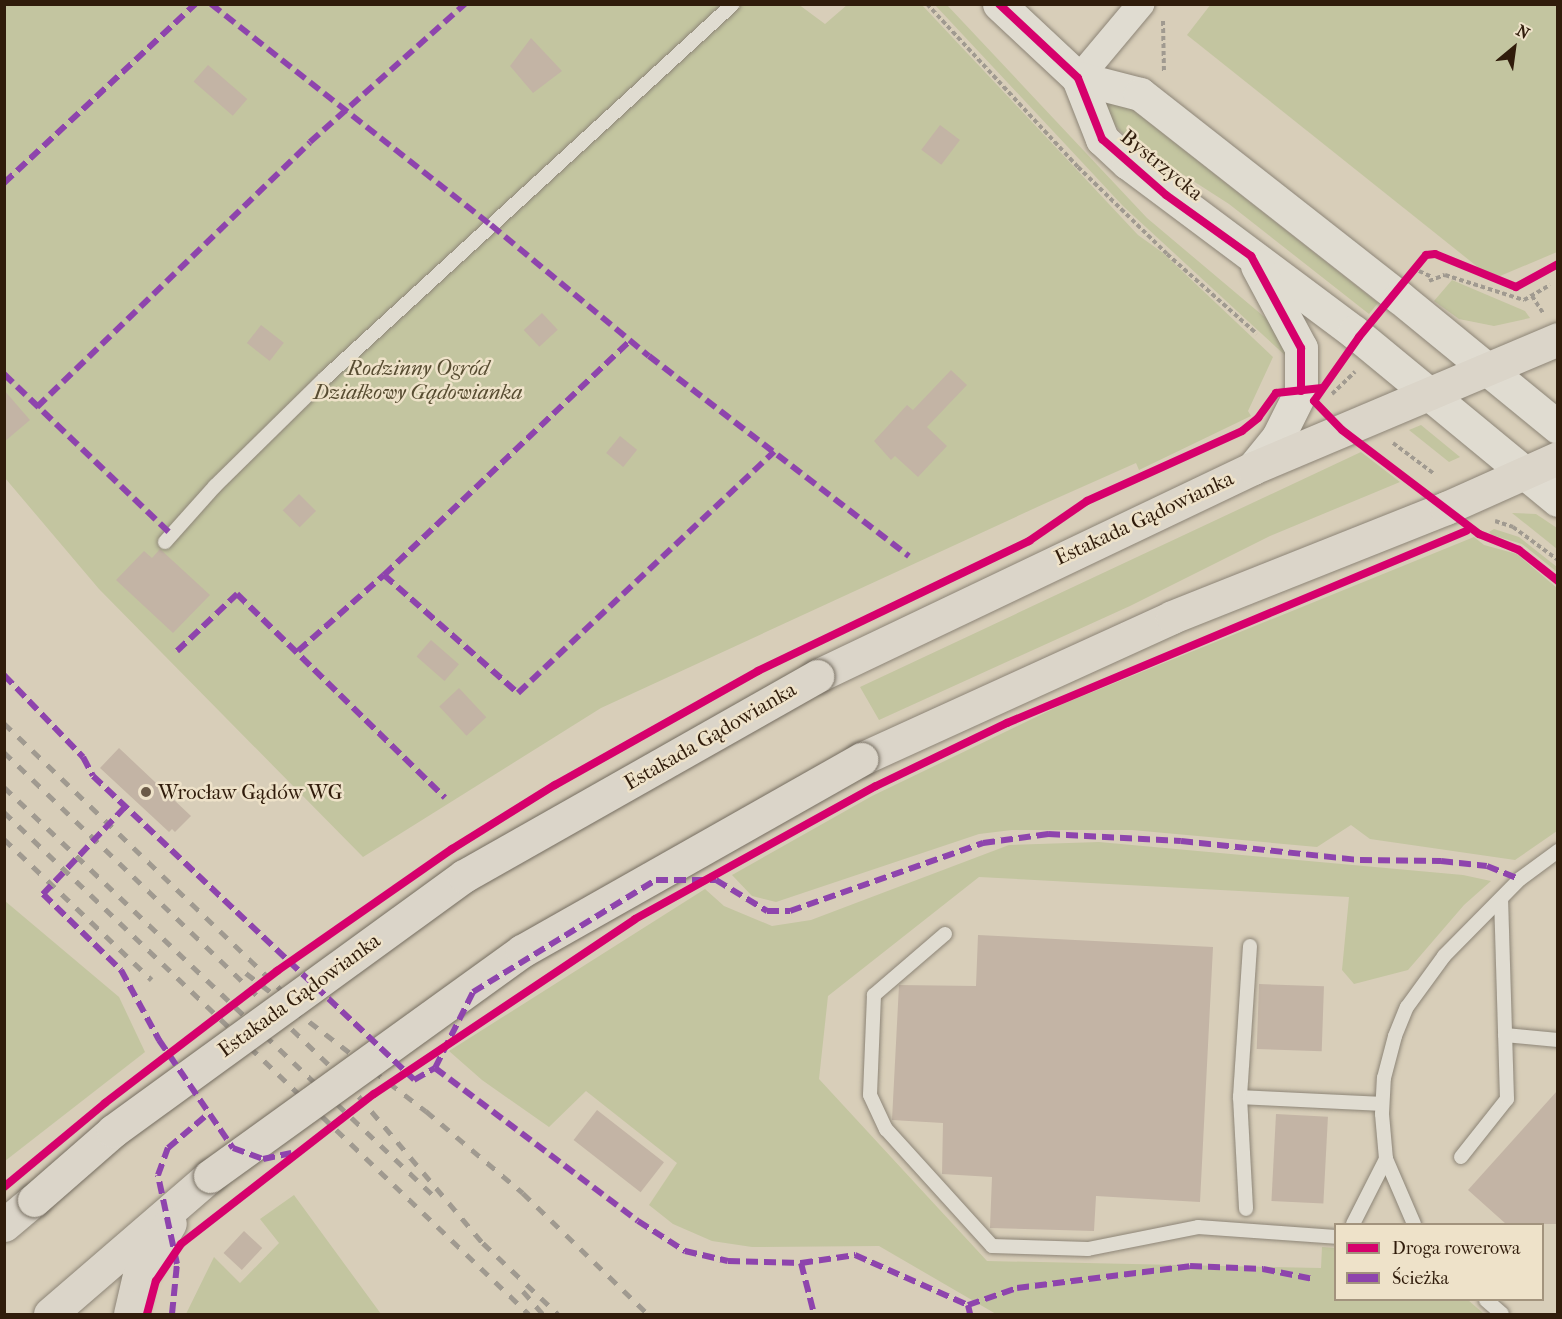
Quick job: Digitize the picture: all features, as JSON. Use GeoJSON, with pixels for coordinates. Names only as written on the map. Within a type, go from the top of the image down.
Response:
{"type":"FeatureCollection","features":[{"type":"Feature","properties":{"kind":"main road","name":"Estakada Gądowianka"},"geometry":{"type":"LineString","coordinates":[[4,1225],[113,1131],[464,876],[817,676],[1253,468],[1486,367],[1551,327]]}},
{"type":"Feature","properties":{"kind":"main road"},"geometry":{"type":"LineString","coordinates":[[50,1314],[210,1176],[522,951],[861,759],[1172,617],[1446,508],[1557,458]]}},
{"type":"Feature","properties":{"kind":"main road"},"geometry":{"type":"LineString","coordinates":[[130,1314],[139,1276],[152,1249],[210,1176]]}},
{"type":"Feature","properties":{"kind":"street","name":"Bystrzycka"},"geometry":{"type":"LineString","coordinates":[[999,4],[1078,78],[1102,139],[1166,195],[1251,256],[1426,393],[1557,500]]}},
{"type":"Feature","properties":{"kind":"street"},"geometry":{"type":"LineString","coordinates":[[1078,78],[1147,8]]}},
{"type":"Feature","properties":{"kind":"street","name":"Bystrzycka"},"geometry":{"type":"LineString","coordinates":[[1078,78],[1140,94],[1410,289],[1486,367],[1557,427]]}},
{"type":"Feature","properties":{"kind":"street"},"geometry":{"type":"LineString","coordinates":[[1251,256],[1301,348],[1301,391],[1278,437],[1253,468]]}},
{"type":"Feature","properties":{"kind":"lane"},"geometry":{"type":"LineString","coordinates":[[165,542],[215,486],[380,326],[733,4]]}},
{"type":"Feature","properties":{"kind":"lane"},"geometry":{"type":"LineString","coordinates":[[1414,1223],[1386,1159],[1382,1104],[1384,1078],[1407,1007],[1444,956],[1520,879],[1557,851]]}},
{"type":"Feature","properties":{"kind":"lane"},"geometry":{"type":"LineString","coordinates":[[1461,1158],[1508,1099],[1501,900]]}},
{"type":"Feature","properties":{"kind":"lane"},"geometry":{"type":"LineString","coordinates":[[945,934],[874,995],[870,1095],[886,1130],[992,1246],[1088,1249],[1198,1227],[1334,1237]]}},
{"type":"Feature","properties":{"kind":"lane"},"geometry":{"type":"LineString","coordinates":[[1246,1209],[1240,1097],[1250,946]]}},
{"type":"Feature","properties":{"kind":"lane"},"geometry":{"type":"LineString","coordinates":[[1505,1035],[1557,1040]]}},
{"type":"Feature","properties":{"kind":"lane"},"geometry":{"type":"LineString","coordinates":[[1240,1097],[1382,1104]]}},
{"type":"Feature","properties":{"kind":"lane"},"geometry":{"type":"LineString","coordinates":[[1354,1223],[1386,1159]]}},
{"type":"Feature","properties":{"kind":"lane"},"geometry":{"type":"LineString","coordinates":[[1488,1301],[1502,1314]]}},
{"type":"Feature","properties":{"kind":"path"},"geometry":{"type":"LineString","coordinates":[[927,4],[1078,167],[1167,254],[1262,339]]}},
{"type":"Feature","properties":{"kind":"path"},"geometry":{"type":"LineString","coordinates":[[1147,8],[1163,19],[1164,74],[1174,81]]}},
{"type":"Feature","properties":{"kind":"path"},"geometry":{"type":"LineString","coordinates":[[1410,289],[1419,262]]}},
{"type":"Feature","properties":{"kind":"path"},"geometry":{"type":"LineString","coordinates":[[1419,271],[1432,277]]}},
{"type":"Feature","properties":{"kind":"path"},"geometry":{"type":"LineString","coordinates":[[1410,289],[1432,277],[1445,275],[1524,300],[1554,286],[1552,276]]}},
{"type":"Feature","properties":{"kind":"path"},"geometry":{"type":"LineString","coordinates":[[1496,280],[1516,287]]}},
{"type":"Feature","properties":{"kind":"path"},"geometry":{"type":"LineString","coordinates":[[1532,296],[1551,327]]}},
{"type":"Feature","properties":{"kind":"path"},"geometry":{"type":"LineString","coordinates":[[1322,388],[1332,395],[1358,370]]}},
{"type":"Feature","properties":{"kind":"path"},"geometry":{"type":"LineString","coordinates":[[1385,437],[1433,473]]}},
{"type":"Feature","properties":{"kind":"path"},"geometry":{"type":"LineString","coordinates":[[1493,521],[1513,527],[1557,560]]}},
{"type":"Feature","properties":{"kind":"green space","name":"Rodzinny Ogród Działkowy Gądowianka"},"geometry":{"type":"Polygon","coordinates":[[[798,4],[825,24],[847,5],[922,5],[1138,235],[1163,253],[1273,357],[1248,411],[1251,416],[1139,470],[1136,463],[1046,503],[601,708],[363,857],[99,589],[5,478],[4,5],[798,4]]]}},
{"type":"Feature","properties":{"kind":"green space"},"geometry":{"type":"Polygon","coordinates":[[[1211,4],[1557,5],[1557,252],[1500,276],[1484,272],[1187,35],[1211,4]]]}},
{"type":"Feature","properties":{"kind":"green space"},"geometry":{"type":"Polygon","coordinates":[[[935,5],[947,5],[1147,218],[1268,320],[1288,358],[1123,206],[935,5]]]}},
{"type":"Feature","properties":{"kind":"green space"},"geometry":{"type":"Polygon","coordinates":[[[1118,98],[1378,303],[1369,314],[1229,204],[1131,141],[1108,119],[1102,100],[1118,98]]]}},
{"type":"Feature","properties":{"kind":"green space"},"geometry":{"type":"Polygon","coordinates":[[[1452,280],[1525,311],[1530,318],[1494,326],[1459,319],[1434,301],[1452,280]]]}},
{"type":"Feature","properties":{"kind":"green space"},"geometry":{"type":"Polygon","coordinates":[[[1421,425],[1460,457],[1449,462],[1409,430],[1421,425]]]}},
{"type":"Feature","properties":{"kind":"green space"},"geometry":{"type":"Polygon","coordinates":[[[1361,452],[1400,482],[1270,536],[1130,606],[879,720],[860,687],[1361,452]]]}},
{"type":"Feature","properties":{"kind":"green space"},"geometry":{"type":"Polygon","coordinates":[[[1512,513],[1536,514],[1557,528],[1557,549],[1512,513]]]}},
{"type":"Feature","properties":{"kind":"green space"},"geometry":{"type":"Polygon","coordinates":[[[1494,529],[1519,537],[1557,567],[1557,572],[1522,544],[1492,535],[1489,532],[1494,529]]]}},
{"type":"Feature","properties":{"kind":"green space"},"geometry":{"type":"Polygon","coordinates":[[[1474,537],[1484,545],[1517,554],[1557,588],[1557,831],[1515,860],[1370,839],[1351,825],[1317,847],[1132,830],[1012,830],[979,834],[776,902],[752,896],[732,875],[872,796],[1063,704],[1474,537]]]}},
{"type":"Feature","properties":{"kind":"green space"},"geometry":{"type":"Polygon","coordinates":[[[1099,842],[1463,875],[1491,881],[1464,905],[1408,970],[1354,984],[1342,970],[1349,897],[979,877],[828,996],[819,1079],[987,1261],[1321,1268],[1322,1247],[1334,1248],[1334,1301],[1469,1301],[1484,1314],[996,1314],[879,1246],[752,1247],[712,1241],[673,1224],[649,1205],[677,1163],[586,1091],[549,1127],[482,1080],[449,1051],[705,889],[724,906],[772,926],[811,920],[1009,845],[1099,842]]]}},
{"type":"Feature","properties":{"kind":"green space"},"geometry":{"type":"Polygon","coordinates":[[[5,901],[119,997],[145,1052],[5,1161],[5,901]]]}},
{"type":"Feature","properties":{"kind":"green space"},"geometry":{"type":"Polygon","coordinates":[[[294,1195],[381,1314],[186,1314],[214,1257],[240,1283],[279,1243],[260,1219],[294,1195]]]}},
{"type":"Feature","properties":{"kind":"building"},"geometry":{"type":"Polygon","coordinates":[[[531,38],[562,71],[533,93],[510,66],[531,38]]]}},
{"type":"Feature","properties":{"kind":"building"},"geometry":{"type":"Polygon","coordinates":[[[208,65],[247,99],[233,116],[194,82],[208,65]]]}},
{"type":"Feature","properties":{"kind":"building"},"geometry":{"type":"Polygon","coordinates":[[[940,125],[960,140],[941,165],[921,150],[940,125]]]}},
{"type":"Feature","properties":{"kind":"building"},"geometry":{"type":"Polygon","coordinates":[[[542,313],[558,330],[539,347],[524,330],[542,313]]]}},
{"type":"Feature","properties":{"kind":"building"},"geometry":{"type":"Polygon","coordinates":[[[261,325],[284,343],[270,361],[247,343],[261,325]]]}},
{"type":"Feature","properties":{"kind":"building"},"geometry":{"type":"Polygon","coordinates":[[[951,370],[967,385],[927,427],[947,446],[918,477],[895,456],[891,460],[874,441],[907,405],[913,410],[951,370]]]}},
{"type":"Feature","properties":{"kind":"building"},"geometry":{"type":"Polygon","coordinates":[[[4,390],[30,420],[4,442],[4,390]]]}},
{"type":"Feature","properties":{"kind":"building"},"geometry":{"type":"Polygon","coordinates":[[[620,436],[637,450],[623,467],[606,453],[620,436]]]}},
{"type":"Feature","properties":{"kind":"building"},"geometry":{"type":"Polygon","coordinates":[[[299,494],[316,511],[300,527],[283,510],[299,494]]]}},
{"type":"Feature","properties":{"kind":"building"},"geometry":{"type":"Polygon","coordinates":[[[160,549],[210,595],[173,633],[116,580],[144,551],[152,558],[160,549]]]}},
{"type":"Feature","properties":{"kind":"building"},"geometry":{"type":"Polygon","coordinates":[[[431,640],[459,664],[444,681],[417,657],[431,640]]]}},
{"type":"Feature","properties":{"kind":"building"},"geometry":{"type":"Polygon","coordinates":[[[459,688],[486,717],[467,736],[439,706],[459,688]]]}},
{"type":"Feature","properties":{"kind":"building","name":"Wrocław Gądów WG"},"geometry":{"type":"Polygon","coordinates":[[[119,748],[191,816],[175,832],[172,829],[169,832],[100,768],[119,748]]]}},
{"type":"Feature","properties":{"kind":"building"},"geometry":{"type":"Polygon","coordinates":[[[978,935],[1213,947],[1200,1202],[1096,1196],[1094,1231],[990,1228],[992,1177],[942,1174],[943,1123],[892,1120],[899,985],[976,986],[978,935]]]}},
{"type":"Feature","properties":{"kind":"building"},"geometry":{"type":"Polygon","coordinates":[[[1259,984],[1324,986],[1322,1051],[1257,1049],[1259,984]]]}},
{"type":"Feature","properties":{"kind":"building"},"geometry":{"type":"Polygon","coordinates":[[[1557,1091],[1557,1224],[1505,1223],[1468,1190],[1557,1091]]]}},
{"type":"Feature","properties":{"kind":"building"},"geometry":{"type":"Polygon","coordinates":[[[597,1110],[664,1162],[641,1192],[574,1140],[597,1110]]]}},
{"type":"Feature","properties":{"kind":"building"},"geometry":{"type":"Polygon","coordinates":[[[1276,1114],[1328,1117],[1323,1204],[1271,1201],[1276,1114]]]}},
{"type":"Feature","properties":{"kind":"building"},"geometry":{"type":"Polygon","coordinates":[[[244,1231],[262,1248],[242,1270],[224,1253],[244,1231]]]}},
{"type":"Feature","properties":{"kind":"railway"},"geometry":{"type":"LineString","coordinates":[[4,723],[291,999]]}},
{"type":"Feature","properties":{"kind":"railway"},"geometry":{"type":"LineString","coordinates":[[4,752],[346,1081],[483,1243],[558,1314]]}},
{"type":"Feature","properties":{"kind":"railway"},"geometry":{"type":"LineString","coordinates":[[4,787],[435,1197]]}},
{"type":"Feature","properties":{"kind":"railway"},"geometry":{"type":"LineString","coordinates":[[4,812],[529,1314]]}},
{"type":"Feature","properties":{"kind":"railway"},"geometry":{"type":"LineString","coordinates":[[4,839],[152,980]]}},
{"type":"Feature","properties":{"kind":"railway"},"geometry":{"type":"LineString","coordinates":[[246,973],[426,1111],[523,1193],[648,1314]]}},
{"type":"Feature","properties":{"kind":"railway"},"geometry":{"type":"LineString","coordinates":[[523,1291],[543,1314]]}},
{"type":"Feature","properties":{"kind":"marked path"},"geometry":{"type":"LineString","coordinates":[[4,183],[195,4]]}},
{"type":"Feature","properties":{"kind":"marked path"},"geometry":{"type":"LineString","coordinates":[[211,4],[491,225],[649,356],[909,556]]}},
{"type":"Feature","properties":{"kind":"marked path"},"geometry":{"type":"LineString","coordinates":[[37,407],[310,142],[465,4]]}},
{"type":"Feature","properties":{"kind":"marked path"},"geometry":{"type":"LineString","coordinates":[[384,575],[631,340]]}},
{"type":"Feature","properties":{"kind":"marked path"},"geometry":{"type":"LineString","coordinates":[[4,374],[172,535]]}},
{"type":"Feature","properties":{"kind":"marked path"},"geometry":{"type":"LineString","coordinates":[[298,651],[384,575],[518,693],[774,452]]}},
{"type":"Feature","properties":{"kind":"marked path"},"geometry":{"type":"LineString","coordinates":[[177,651],[237,594],[445,798]]}},
{"type":"Feature","properties":{"kind":"marked path"},"geometry":{"type":"LineString","coordinates":[[4,675],[83,757],[93,776],[414,1080],[435,1068],[473,992],[656,880],[716,880],[767,911],[790,911],[983,843],[1048,834],[1181,841],[1360,860],[1441,861],[1487,866],[1520,879]]}},
{"type":"Feature","properties":{"kind":"marked path"},"geometry":{"type":"LineString","coordinates":[[125,807],[43,894],[121,970],[159,1040],[233,1148],[263,1159],[291,1153]]}},
{"type":"Feature","properties":{"kind":"marked path"},"geometry":{"type":"LineString","coordinates":[[435,1068],[638,1221],[685,1251],[728,1261],[801,1263],[855,1255],[968,1305],[970,1314]]}},
{"type":"Feature","properties":{"kind":"marked path"},"geometry":{"type":"LineString","coordinates":[[172,1314],[177,1264],[158,1175],[168,1148],[209,1113]]}},
{"type":"Feature","properties":{"kind":"marked path"},"geometry":{"type":"LineString","coordinates":[[801,1263],[814,1314]]}},
{"type":"Feature","properties":{"kind":"marked path"},"geometry":{"type":"LineString","coordinates":[[968,1305],[1017,1288],[1190,1266],[1263,1269],[1313,1279]]}},
{"type":"Feature","properties":{"kind":"cycle path"},"geometry":{"type":"LineString","coordinates":[[999,4],[1078,78],[1102,139],[1166,195],[1251,256],[1301,348],[1301,391]]}},
{"type":"Feature","properties":{"kind":"cycle path"},"geometry":{"type":"LineString","coordinates":[[1558,264],[1516,287],[1435,254],[1426,255],[1359,337],[1314,401],[1342,430],[1479,534],[1519,550],[1558,581]]}},
{"type":"Feature","properties":{"kind":"cycle path"},"geometry":{"type":"LineString","coordinates":[[4,1187],[105,1103],[277,971],[452,849],[555,785],[758,671],[1029,541],[1087,501],[1242,431],[1258,418],[1276,393],[1322,388]]}},
{"type":"Feature","properties":{"kind":"cycle path"},"geometry":{"type":"LineString","coordinates":[[147,1314],[156,1281],[181,1244],[374,1094],[635,919],[876,786],[1007,723],[1467,531]]}},
{"type":"Feature","properties":{"kind":"place","name":"Wrocław Gądów WG"},"geometry":{"type":"Point","coordinates":[146,792]}}]}
